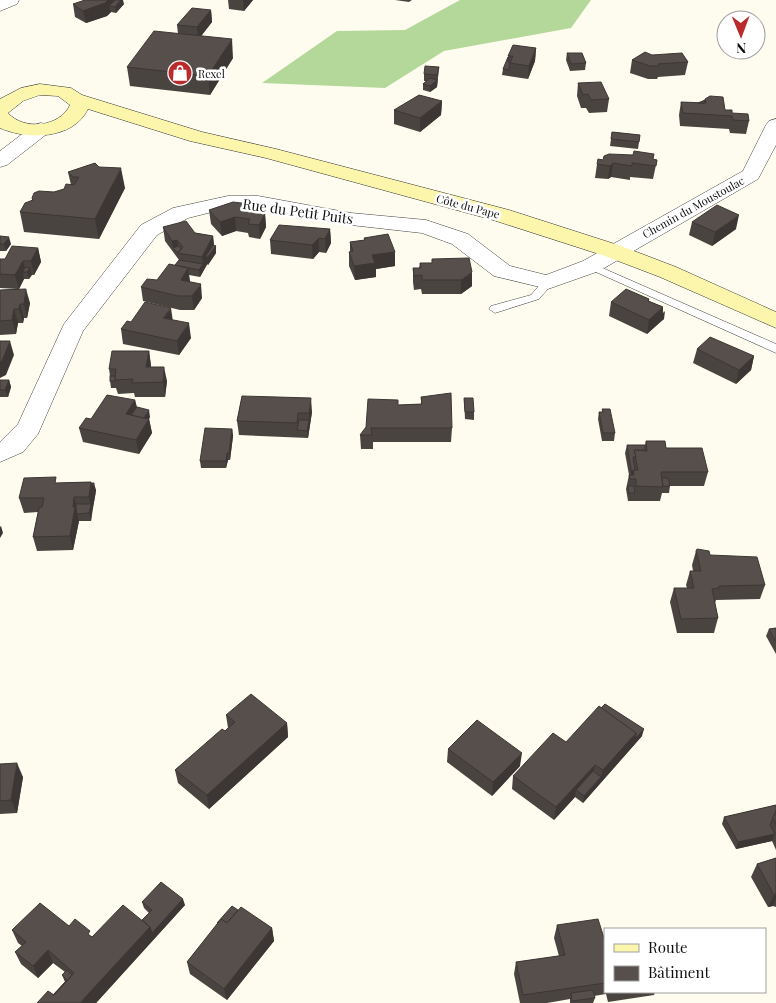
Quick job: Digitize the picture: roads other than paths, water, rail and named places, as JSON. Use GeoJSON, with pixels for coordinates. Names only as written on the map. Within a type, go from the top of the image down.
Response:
{"type":"FeatureCollection","features":[{"type":"Feature","properties":{"kind":"main road"},"geometry":{"type":"LineString","coordinates":[[0,90],[27,93]]}},
{"type":"Feature","properties":{"kind":"main road","name":"Côte du Pape"},"geometry":{"type":"LineString","coordinates":[[27,93],[45,90],[62,92],[78,100],[197,137],[279,156],[501,215],[614,251],[668,272],[776,321]]}},
{"type":"Feature","properties":{"kind":"main road"},"geometry":{"type":"LineString","coordinates":[[2,117],[9,100],[27,93]]}},
{"type":"Feature","properties":{"kind":"main road"},"geometry":{"type":"LineString","coordinates":[[49,128],[67,122],[78,112],[80,105],[78,100]]}},
{"type":"Feature","properties":{"kind":"main road","name":"Côte du Pape"},"geometry":{"type":"LineString","coordinates":[[2,117],[28,130],[101,119],[150,122]]}},
{"type":"Feature","properties":{"kind":"street"},"geometry":{"type":"LineString","coordinates":[[0,6],[11,0]]}},
{"type":"Feature","properties":{"kind":"street"},"geometry":{"type":"LineString","coordinates":[[0,148],[2,117]]}},
{"type":"Feature","properties":{"kind":"street","name":"Chemin du Moustoulac"},"geometry":{"type":"LineString","coordinates":[[614,251],[751,175],[776,125]]}},
{"type":"Feature","properties":{"kind":"street"},"geometry":{"type":"LineString","coordinates":[[0,161],[49,128]]}},
{"type":"Feature","properties":{"kind":"street","name":"Rue du Petit Puits"},"geometry":{"type":"LineString","coordinates":[[0,453],[14,446],[29,428],[72,329],[149,230],[181,213],[203,206],[228,202],[258,202],[352,219],[385,220],[426,227],[460,239],[502,271],[548,282]]}},
{"type":"Feature","properties":{"kind":"street"},"geometry":{"type":"LineString","coordinates":[[548,282],[590,266],[614,251]]}},
{"type":"Feature","properties":{"kind":"lane"},"geometry":{"type":"LineString","coordinates":[[590,266],[776,349]]}},
{"type":"Feature","properties":{"kind":"lane"},"geometry":{"type":"LineString","coordinates":[[495,309],[535,297],[548,282]]}},
{"type":"Feature","properties":{"kind":"place","name":"Rexel"},"geometry":{"type":"Point","coordinates":[180,73]}}]}
